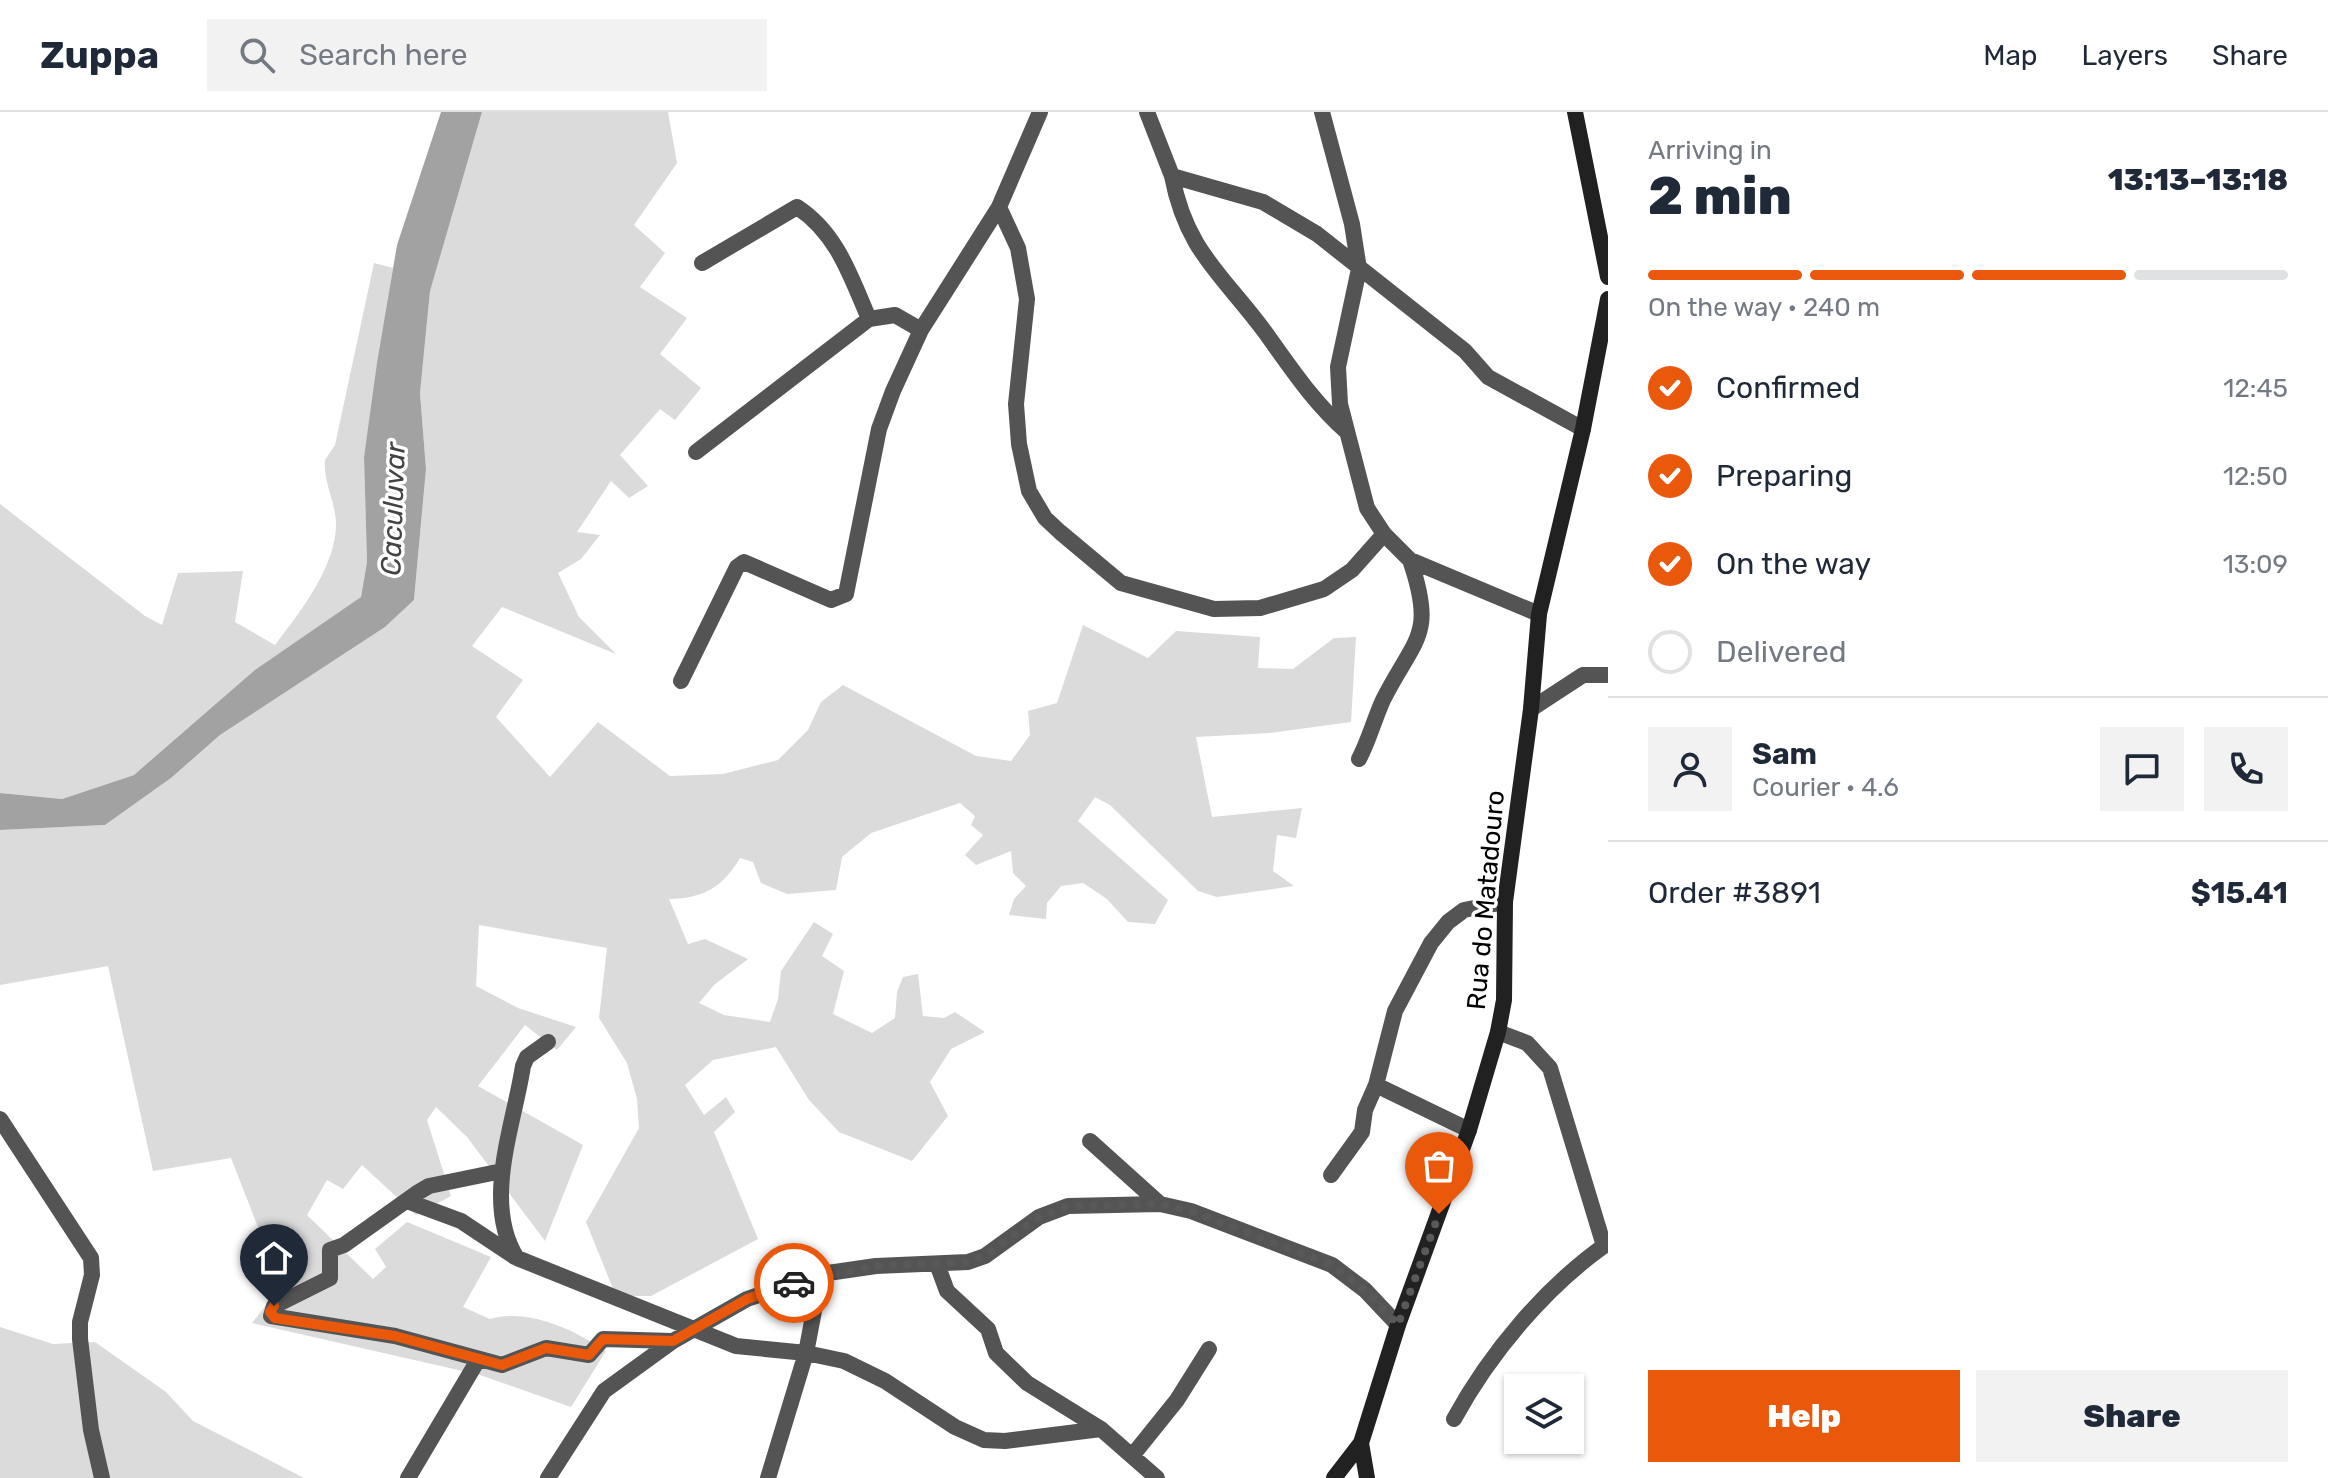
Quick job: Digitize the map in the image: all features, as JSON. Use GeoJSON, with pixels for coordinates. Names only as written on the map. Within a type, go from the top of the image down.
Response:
{"type":"FeatureCollection","features":[{"type":"Feature","properties":{"kind":"street"},"geometry":{"type":"LineString","coordinates":[[681,681],[737,567],[744,562],[831,600],[841,599],[846,594],[879,429],[921,330],[999,207],[1040,112]]}},
{"type":"Feature","properties":{"kind":"street"},"geometry":{"type":"LineString","coordinates":[[1147,112],[1172,176],[1176,201],[1193,240],[1216,275],[1264,330],[1308,393],[1348,433]]}},
{"type":"Feature","properties":{"kind":"street"},"geometry":{"type":"LineString","coordinates":[[1322,112],[1352,224],[1359,269],[1338,367],[1340,404],[1367,508],[1384,534],[1410,560],[1539,614]]}},
{"type":"Feature","properties":{"kind":"street"},"geometry":{"type":"LineString","coordinates":[[1575,112],[1608,277]]}},
{"type":"Feature","properties":{"kind":"street"},"geometry":{"type":"LineString","coordinates":[[1172,176],[1263,202],[1317,234],[1465,351],[1499,386],[1583,429]]}},
{"type":"Feature","properties":{"kind":"street"},"geometry":{"type":"LineString","coordinates":[[702,263],[797,207],[816,220],[841,253],[869,319]]}},
{"type":"Feature","properties":{"kind":"street"},"geometry":{"type":"LineString","coordinates":[[999,207],[1018,248],[1027,299],[1016,404],[1019,444],[1029,491],[1045,518],[1060,532],[1121,583],[1214,609],[1260,608],[1324,589],[1352,570],[1384,534]]}},
{"type":"Feature","properties":{"kind":"street","name":"Rua do Matadouro"},"geometry":{"type":"LineString","coordinates":[[1361,1443],[1398,1325],[1469,1130],[1498,1032],[1504,1000],[1505,902],[1531,709],[1539,614],[1583,429],[1608,299]]}},
{"type":"Feature","properties":{"kind":"street"},"geometry":{"type":"LineString","coordinates":[[696,452],[869,319],[895,315],[921,330]]}},
{"type":"Feature","properties":{"kind":"street"},"geometry":{"type":"LineString","coordinates":[[1359,759],[1385,697],[1413,653],[1421,626],[1422,596],[1410,560]]}},
{"type":"Feature","properties":{"kind":"street"},"geometry":{"type":"LineString","coordinates":[[1531,709],[1583,675],[1608,675]]}},
{"type":"Feature","properties":{"kind":"street"},"geometry":{"type":"LineString","coordinates":[[1331,1175],[1362,1132],[1365,1110],[1376,1085],[1395,1011],[1431,943],[1448,922],[1464,910],[1505,902]]}},
{"type":"Feature","properties":{"kind":"street"},"geometry":{"type":"LineString","coordinates":[[1454,1419],[1478,1377],[1562,1280],[1606,1244],[1550,1068],[1527,1043],[1498,1032]]}},
{"type":"Feature","properties":{"kind":"street"},"geometry":{"type":"LineString","coordinates":[[517,1258],[505,1234],[502,1171],[523,1066],[527,1057],[548,1042]]}},
{"type":"Feature","properties":{"kind":"street"},"geometry":{"type":"LineString","coordinates":[[1376,1085],[1469,1130]]}},
{"type":"Feature","properties":{"kind":"street"},"geometry":{"type":"LineString","coordinates":[[0,1119],[91,1258],[92,1275],[80,1322],[80,1339],[91,1430],[102,1478]]}},
{"type":"Feature","properties":{"kind":"street"},"geometry":{"type":"LineString","coordinates":[[1090,1141],[1160,1204]]}},
{"type":"Feature","properties":{"kind":"street"},"geometry":{"type":"LineString","coordinates":[[502,1171],[429,1186],[344,1245],[330,1250],[330,1278],[274,1306],[271,1316],[395,1336],[478,1360],[509,1365],[534,1352],[553,1348],[589,1355],[603,1339],[673,1341]]}},
{"type":"Feature","properties":{"kind":"street"},"geometry":{"type":"LineString","coordinates":[[407,1201],[461,1221],[517,1258],[736,1346],[806,1353],[844,1361],[885,1381],[955,1427],[984,1440],[1005,1441],[1101,1429]]}},
{"type":"Feature","properties":{"kind":"street"},"geometry":{"type":"LineString","coordinates":[[548,1478],[604,1391],[673,1341],[747,1299],[821,1274],[887,1265],[968,1262],[985,1256],[1039,1217],[1068,1206],[1160,1204],[1191,1211],[1332,1265],[1365,1290],[1398,1325]]}},
{"type":"Feature","properties":{"kind":"street"},"geometry":{"type":"LineString","coordinates":[[937,1264],[947,1291],[988,1329],[996,1353],[1027,1383],[1101,1429],[1157,1478]]}},
{"type":"Feature","properties":{"kind":"street"},"geometry":{"type":"LineString","coordinates":[[768,1478],[806,1353],[821,1274]]}},
{"type":"Feature","properties":{"kind":"street"},"geometry":{"type":"LineString","coordinates":[[1132,1456],[1177,1400],[1209,1349]]}},
{"type":"Feature","properties":{"kind":"street"},"geometry":{"type":"LineString","coordinates":[[408,1478],[478,1360]]}},
{"type":"Feature","properties":{"kind":"street"},"geometry":{"type":"LineString","coordinates":[[1334,1478],[1361,1443]]}},
{"type":"Feature","properties":{"kind":"street"},"geometry":{"type":"LineString","coordinates":[[1361,1443],[1367,1478]]}},
{"type":"Feature","properties":{"kind":"shaded area"},"geometry":{"type":"Polygon","coordinates":[[[482,112],[668,112],[677,163],[634,225],[665,253],[640,287],[687,318],[660,354],[701,388],[675,420],[660,409],[620,455],[648,486],[629,498],[611,481],[577,532],[600,535],[581,559],[558,573],[579,617],[616,654],[502,607],[472,646],[523,680],[496,717],[550,777],[598,722],[670,776],[723,774],[778,760],[808,730],[821,702],[843,685],[976,756],[1011,761],[1030,735],[1028,711],[1057,703],[1083,625],[1148,658],[1176,631],[1260,637],[1258,668],[1293,669],[1334,638],[1356,637],[1351,722],[1270,733],[1196,737],[1212,817],[1302,808],[1296,838],[1277,835],[1273,871],[1294,886],[1217,897],[1198,891],[1110,805],[1095,797],[1078,821],[1168,900],[1155,924],[1128,922],[1107,899],[1083,883],[1061,886],[1047,903],[1046,919],[1009,915],[1014,899],[1026,886],[1013,873],[1011,851],[976,865],[965,855],[983,835],[971,825],[975,816],[960,803],[871,833],[842,857],[836,890],[787,894],[761,883],[753,862],[740,858],[726,877],[711,889],[692,896],[669,899],[688,944],[705,939],[748,959],[714,985],[699,1003],[724,1015],[770,1022],[778,999],[781,971],[814,922],[833,934],[822,956],[844,971],[833,1014],[872,1033],[895,1018],[897,992],[903,977],[918,974],[923,1016],[944,1018],[955,1012],[985,1032],[951,1049],[930,1082],[948,1116],[912,1161],[839,1132],[809,1100],[776,1047],[713,1060],[685,1085],[704,1115],[726,1097],[735,1112],[714,1132],[758,1239],[651,1296],[616,1296],[586,1222],[639,1128],[637,1099],[627,1063],[599,1018],[607,948],[479,925],[476,986],[518,1008],[576,1027],[557,1050],[525,1025],[478,1086],[583,1145],[545,1241],[467,1137],[436,1107],[427,1120],[451,1196],[416,1215],[362,1165],[343,1189],[327,1180],[307,1215],[373,1279],[386,1267],[375,1249],[407,1222],[491,1257],[463,1307],[490,1319],[520,1316],[551,1323],[606,1351],[571,1407],[480,1375],[252,1323],[281,1286],[231,1158],[153,1171],[108,966],[0,985],[0,830],[105,825],[171,778],[220,735],[385,627],[414,600],[426,469],[420,393],[430,290],[482,112]]]}},
{"type":"Feature","properties":{"kind":"shaded area"},"geometry":{"type":"Polygon","coordinates":[[[374,263],[393,268],[364,457],[367,562],[361,597],[134,775],[62,799],[0,793],[0,504],[145,616],[162,625],[178,573],[243,571],[235,622],[275,645],[315,588],[335,539],[334,506],[325,460],[335,445],[374,263]]]}},
{"type":"Feature","properties":{"kind":"shaded area"},"geometry":{"type":"Polygon","coordinates":[[[0,1327],[53,1344],[95,1342],[166,1392],[193,1421],[304,1478],[0,1478],[0,1327]]]}},
{"type":"Feature","properties":{"kind":"water","name":"Caculuvar"},"geometry":{"type":"Polygon","coordinates":[[[441,112],[482,112],[430,291],[420,393],[426,469],[414,600],[385,627],[220,735],[171,778],[105,825],[0,830],[0,793],[62,799],[134,775],[255,670],[361,597],[367,562],[364,457],[377,363],[397,245],[441,112]]]}},
{"type":"Feature","properties":{"kind":"way so far"},"geometry":{"type":"LineString","coordinates":[[794,1283],[821,1274],[876,1266],[968,1262],[985,1256],[1039,1217],[1068,1206],[1160,1204],[1191,1211],[1332,1265],[1365,1290],[1398,1325],[1439,1214]]}},
{"type":"Feature","properties":{"kind":"route"},"geometry":{"type":"LineString","coordinates":[[274,1306],[270,1312],[275,1318],[305,1320],[395,1336],[478,1360],[509,1365],[546,1348],[589,1355],[603,1339],[673,1341],[747,1299],[794,1283]]}}]}
